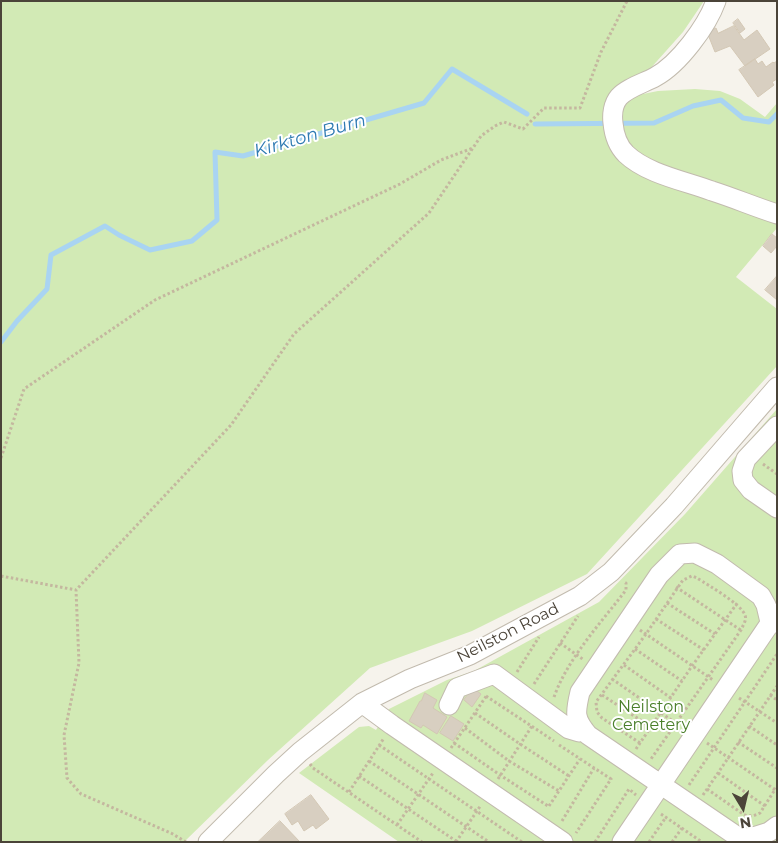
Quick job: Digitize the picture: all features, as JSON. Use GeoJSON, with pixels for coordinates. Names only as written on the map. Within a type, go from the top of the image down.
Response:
{"type":"FeatureCollection","features":[{"type":"Feature","properties":{"kind":"street"},"geometry":{"type":"LineString","coordinates":[[716,1],[711,14],[677,60],[656,76],[636,85],[618,98],[613,122],[617,143],[637,163],[666,176],[777,214]]}},
{"type":"Feature","properties":{"kind":"street","name":"Neilston Road"},"geometry":{"type":"LineString","coordinates":[[208,842],[300,752],[362,703],[410,679],[470,655],[580,596],[611,572],[674,506],[777,387]]}},
{"type":"Feature","properties":{"kind":"street"},"geometry":{"type":"LineString","coordinates":[[777,426],[746,459],[742,471],[743,480],[751,490],[777,508]]}},
{"type":"Feature","properties":{"kind":"street"},"geometry":{"type":"LineString","coordinates":[[622,842],[647,804],[660,785],[756,642],[774,619],[761,596],[717,564],[695,553],[680,554],[659,575],[580,692],[575,711],[581,726],[588,735],[660,785],[738,837],[751,840],[769,832],[775,832]]}},
{"type":"Feature","properties":{"kind":"street"},"geometry":{"type":"LineString","coordinates":[[449,705],[457,688],[494,674],[569,729],[579,732],[584,730]]}},
{"type":"Feature","properties":{"kind":"street"},"geometry":{"type":"LineString","coordinates":[[362,703],[537,824],[564,837]]}},
{"type":"Feature","properties":{"kind":"path"},"geometry":{"type":"LineString","coordinates":[[186,842],[171,833],[81,794],[67,778],[64,735],[79,663],[76,590],[231,425],[294,334],[430,214],[481,136],[504,122],[523,129],[544,108],[580,108],[601,52],[627,1]]}},
{"type":"Feature","properties":{"kind":"path"},"geometry":{"type":"LineString","coordinates":[[1,458],[24,389],[155,300],[400,184],[441,160],[473,148]]}},
{"type":"Feature","properties":{"kind":"path"},"geometry":{"type":"LineString","coordinates":[[553,718],[554,698],[560,681],[577,654],[626,590],[626,584],[611,572]]}},
{"type":"Feature","properties":{"kind":"path"},"geometry":{"type":"LineString","coordinates":[[659,575],[777,655],[714,748],[687,803]]}},
{"type":"Feature","properties":{"kind":"path"},"geometry":{"type":"LineString","coordinates":[[1,576],[76,590]]}},
{"type":"Feature","properties":{"kind":"path"},"geometry":{"type":"LineString","coordinates":[[635,767],[676,723],[746,620],[745,614],[737,604],[692,576],[683,580],[614,680],[596,702],[597,712],[602,718],[640,743]]}},
{"type":"Feature","properties":{"kind":"path"},"geometry":{"type":"LineString","coordinates":[[635,767],[640,743],[748,586]]}},
{"type":"Feature","properties":{"kind":"path"},"geometry":{"type":"LineString","coordinates":[[667,603],[715,634]]}},
{"type":"Feature","properties":{"kind":"path"},"geometry":{"type":"LineString","coordinates":[[610,610],[777,723]]}},
{"type":"Feature","properties":{"kind":"path"},"geometry":{"type":"LineString","coordinates":[[525,697],[578,616]]}},
{"type":"Feature","properties":{"kind":"path"},"geometry":{"type":"LineString","coordinates":[[656,619],[704,650]]}},
{"type":"Feature","properties":{"kind":"path"},"geometry":{"type":"LineString","coordinates":[[508,685],[540,637]]}},
{"type":"Feature","properties":{"kind":"path"},"geometry":{"type":"LineString","coordinates":[[560,643],[687,731],[776,789],[760,813],[748,816],[707,789]]}},
{"type":"Feature","properties":{"kind":"path"},"geometry":{"type":"LineString","coordinates":[[635,649],[682,681]]}},
{"type":"Feature","properties":{"kind":"path"},"geometry":{"type":"LineString","coordinates":[[624,665],[670,698]]}},
{"type":"Feature","properties":{"kind":"path"},"geometry":{"type":"LineString","coordinates":[[687,803],[707,789],[777,686]]}},
{"type":"Feature","properties":{"kind":"path"},"geometry":{"type":"LineString","coordinates":[[602,695],[651,727]]}},
{"type":"Feature","properties":{"kind":"path"},"geometry":{"type":"LineString","coordinates":[[770,695],[777,700]]}},
{"type":"Feature","properties":{"kind":"path"},"geometry":{"type":"LineString","coordinates":[[486,696],[611,779],[564,837]]}},
{"type":"Feature","properties":{"kind":"path"},"geometry":{"type":"LineString","coordinates":[[475,713],[569,776]]}},
{"type":"Feature","properties":{"kind":"path"},"geometry":{"type":"LineString","coordinates":[[349,792],[392,725]]}},
{"type":"Feature","properties":{"kind":"path"},"geometry":{"type":"LineString","coordinates":[[749,726],[777,744]]}},
{"type":"Feature","properties":{"kind":"path"},"geometry":{"type":"LineString","coordinates":[[465,728],[510,761],[559,791]]}},
{"type":"Feature","properties":{"kind":"path"},"geometry":{"type":"LineString","coordinates":[[738,742],[777,768]]}},
{"type":"Feature","properties":{"kind":"path"},"geometry":{"type":"LineString","coordinates":[[454,743],[548,806]]}},
{"type":"Feature","properties":{"kind":"path"},"geometry":{"type":"LineString","coordinates":[[379,745],[522,842]]}},
{"type":"Feature","properties":{"kind":"path"},"geometry":{"type":"LineString","coordinates":[[300,752],[313,768],[422,842]]}},
{"type":"Feature","properties":{"kind":"path"},"geometry":{"type":"LineString","coordinates":[[537,824],[580,759]]}},
{"type":"Feature","properties":{"kind":"path"},"geometry":{"type":"LineString","coordinates":[[369,760],[489,842]]}},
{"type":"Feature","properties":{"kind":"path"},"geometry":{"type":"LineString","coordinates":[[564,837],[594,768]]}},
{"type":"Feature","properties":{"kind":"path"},"geometry":{"type":"LineString","coordinates":[[718,773],[765,806]]}},
{"type":"Feature","properties":{"kind":"path"},"geometry":{"type":"LineString","coordinates":[[359,776],[456,842]]}},
{"type":"Feature","properties":{"kind":"path"},"geometry":{"type":"LineString","coordinates":[[595,842],[629,789],[647,804],[702,842]]}},
{"type":"Feature","properties":{"kind":"path"},"geometry":{"type":"LineString","coordinates":[[650,842],[666,817]]}},
{"type":"Feature","properties":{"kind":"path"},"geometry":{"type":"LineString","coordinates":[[672,842],[682,828]]}},
{"type":"Feature","properties":{"kind":"green space"},"geometry":{"type":"Polygon","coordinates":[[[1,1],[704,1],[683,32],[649,70],[608,101],[658,91],[695,89],[720,91],[740,99],[765,117],[777,103],[777,228],[736,277],[777,309],[777,366],[587,574],[472,631],[370,668],[268,760],[184,842],[1,842],[1,1]]]}},
{"type":"Feature","properties":{"kind":"green space","name":"Neilston Cemetery"},"geometry":{"type":"Polygon","coordinates":[[[777,409],[777,842],[399,842],[299,773],[359,727],[369,726],[376,730],[389,709],[447,680],[474,671],[599,602],[685,514],[777,409]]]}},
{"type":"Feature","properties":{"kind":"building"},"geometry":{"type":"Polygon","coordinates":[[[738,19],[745,29],[740,33],[733,23],[738,19]]]}},
{"type":"Feature","properties":{"kind":"building"},"geometry":{"type":"Polygon","coordinates":[[[734,26],[744,40],[757,30],[770,49],[745,66],[730,46],[715,52],[707,32],[716,28],[718,33],[734,26]]]}},
{"type":"Feature","properties":{"kind":"building"},"geometry":{"type":"Polygon","coordinates":[[[755,59],[758,64],[762,61],[766,67],[777,61],[777,79],[772,82],[774,85],[758,97],[739,70],[755,59]]]}},
{"type":"Feature","properties":{"kind":"building"},"geometry":{"type":"Polygon","coordinates":[[[772,234],[777,238],[777,246],[771,253],[763,246],[772,234]]]}},
{"type":"Feature","properties":{"kind":"building"},"geometry":{"type":"Polygon","coordinates":[[[777,276],[777,300],[765,290],[777,276]]]}},
{"type":"Feature","properties":{"kind":"building"},"geometry":{"type":"Polygon","coordinates":[[[473,688],[481,694],[472,707],[464,700],[473,688]]]}},
{"type":"Feature","properties":{"kind":"building"},"geometry":{"type":"Polygon","coordinates":[[[425,693],[437,700],[433,708],[447,717],[437,734],[423,725],[421,728],[409,721],[425,693]]]}},
{"type":"Feature","properties":{"kind":"building"},"geometry":{"type":"Polygon","coordinates":[[[451,716],[464,724],[453,741],[440,733],[451,716]]]}},
{"type":"Feature","properties":{"kind":"building"},"geometry":{"type":"Polygon","coordinates":[[[311,795],[329,819],[316,829],[313,825],[304,831],[298,821],[292,825],[285,814],[311,795]]]}},
{"type":"Feature","properties":{"kind":"building"},"geometry":{"type":"Polygon","coordinates":[[[280,821],[300,842],[258,842],[280,821]]]}},
{"type":"Feature","properties":{"kind":"waterway","name":"Kirkton Burn"},"geometry":{"type":"LineString","coordinates":[[1,342],[17,321],[47,289],[51,255],[105,226],[150,250],[192,241],[217,220],[215,152],[243,156],[424,103],[452,69],[527,114]]}},
{"type":"Feature","properties":{"kind":"waterway","name":"Kirkton Burn"},"geometry":{"type":"LineString","coordinates":[[535,124],[654,123],[693,106],[721,100],[743,118],[769,122],[777,114]]}}]}
